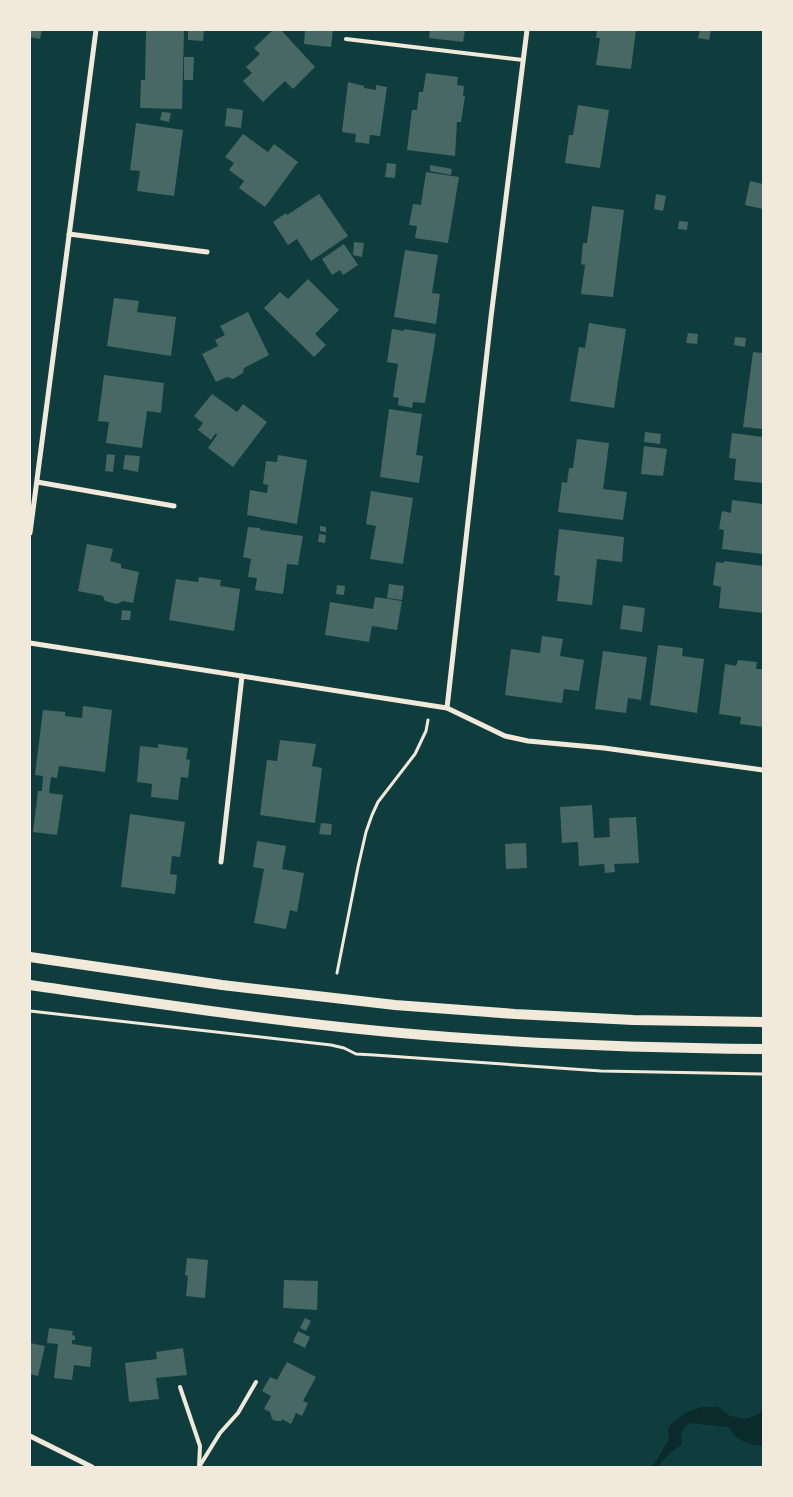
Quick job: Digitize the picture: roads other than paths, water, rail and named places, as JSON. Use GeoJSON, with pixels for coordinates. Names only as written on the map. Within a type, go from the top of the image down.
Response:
{"type":"FeatureCollection","features":[{"type":"Feature","properties":{"kind":"main road"},"geometry":{"type":"LineString","coordinates":[[30,957],[222,985],[395,1005],[632,1020],[763,1022]]}},
{"type":"Feature","properties":{"kind":"main road"},"geometry":{"type":"LineString","coordinates":[[30,985],[224,1013],[399,1033],[575,1045],[763,1050]]}},
{"type":"Feature","properties":{"kind":"street"},"geometry":{"type":"LineString","coordinates":[[30,533],[96,30]]}},
{"type":"Feature","properties":{"kind":"street"},"geometry":{"type":"LineString","coordinates":[[447,708],[491,317],[527,30]]}},
{"type":"Feature","properties":{"kind":"street"},"geometry":{"type":"LineString","coordinates":[[69,234],[207,252]]}},
{"type":"Feature","properties":{"kind":"street"},"geometry":{"type":"LineString","coordinates":[[37,482],[174,506]]}},
{"type":"Feature","properties":{"kind":"street"},"geometry":{"type":"LineString","coordinates":[[30,643],[447,708],[506,736],[528,741],[604,748],[763,770]]}},
{"type":"Feature","properties":{"kind":"street"},"geometry":{"type":"LineString","coordinates":[[221,862],[242,676]]}},
{"type":"Feature","properties":{"kind":"street"},"geometry":{"type":"LineString","coordinates":[[30,1436],[92,1467]]}},
{"type":"Feature","properties":{"kind":"lane"},"geometry":{"type":"LineString","coordinates":[[346,39],[523,60]]}},
{"type":"Feature","properties":{"kind":"lane"},"geometry":{"type":"LineString","coordinates":[[199,1467],[220,1433],[238,1412],[256,1382]]}},
{"type":"Feature","properties":{"kind":"lane"},"geometry":{"type":"LineString","coordinates":[[180,1387],[200,1446],[199,1467]]}},
{"type":"Feature","properties":{"kind":"water"},"geometry":{"type":"Polygon","coordinates":[[[702,1407],[718,1407],[730,1416],[745,1419],[759,1414],[763,1409],[763,1446],[742,1441],[728,1427],[688,1423],[681,1433],[682,1444],[671,1452],[657,1467],[652,1467],[669,1440],[668,1428],[683,1414],[702,1407]]]}}]}
